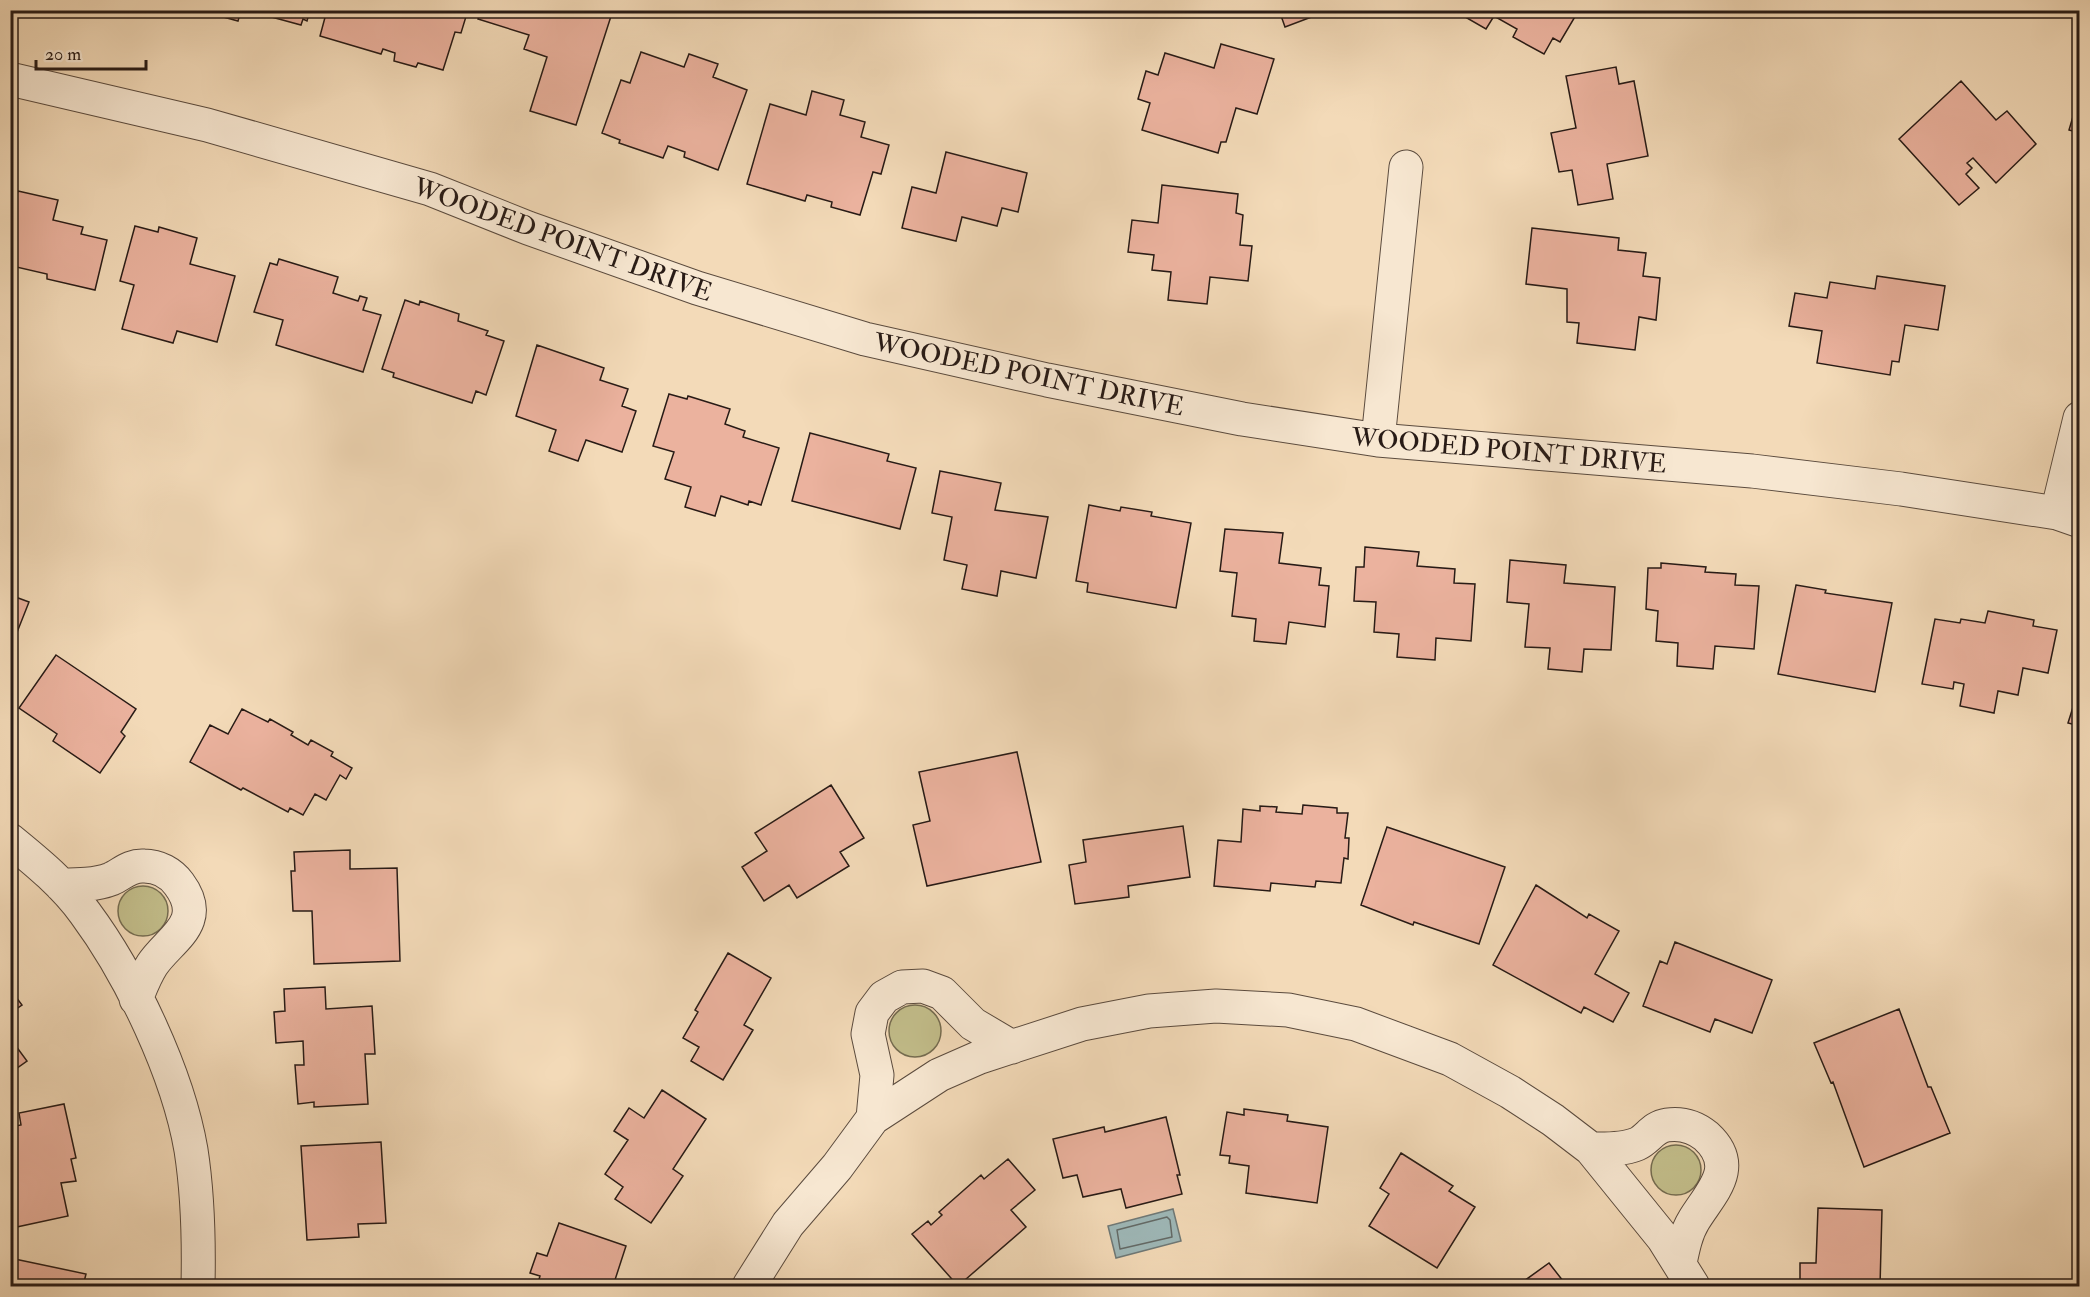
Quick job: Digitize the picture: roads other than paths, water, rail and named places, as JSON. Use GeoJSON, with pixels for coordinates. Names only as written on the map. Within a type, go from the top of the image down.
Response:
{"type":"FeatureCollection","features":[{"type":"Feature","properties":{"kind":"street","name":"WOODED POINT DRIVE"},"geometry":{"type":"LineString","coordinates":[[10,79],[207,125],[430,189],[528,228],[697,288],[865,339],[1230,417],[1377,440],[1752,471],[1901,489],[2068,517]]}},
{"type":"Feature","properties":{"kind":"street"},"geometry":{"type":"LineString","coordinates":[[1377,440],[1406,167]]}},
{"type":"Feature","properties":{"kind":"street"},"geometry":{"type":"LineString","coordinates":[[2068,517],[2079,418]]}},
{"type":"Feature","properties":{"kind":"street"},"geometry":{"type":"LineString","coordinates":[[10,840],[61,885],[85,913],[108,948],[136,999],[172,1080],[190,1148],[199,1216],[198,1287]]}},
{"type":"Feature","properties":{"kind":"street"},"geometry":{"type":"LineString","coordinates":[[61,885],[95,883],[112,879],[131,867],[143,865],[166,872],[183,889],[188,901],[186,925],[177,941],[152,964],[136,999]]}},
{"type":"Feature","properties":{"kind":"street"},"geometry":{"type":"LineString","coordinates":[[873,1118],[877,1075],[868,1034],[872,1013],[884,997],[902,987],[923,986],[942,993],[973,1024],[1012,1047]]}},
{"type":"Feature","properties":{"kind":"street"},"geometry":{"type":"LineString","coordinates":[[749,1287],[788,1224],[837,1167],[873,1118],[939,1075],[980,1057],[1082,1024],[1149,1011],[1216,1006],[1288,1010],[1356,1024],[1450,1059],[1510,1092],[1591,1149],[1640,1209],[1687,1275]]}},
{"type":"Feature","properties":{"kind":"street"},"geometry":{"type":"LineString","coordinates":[[1591,1149],[1638,1144],[1650,1132],[1666,1125],[1683,1124],[1699,1130],[1712,1141],[1719,1156],[1721,1173],[1717,1189],[1693,1221],[1684,1241],[1687,1275]]}},
{"type":"Feature","properties":{"kind":"water"},"geometry":{"type":"Polygon","coordinates":[[[1173,1209],[1181,1241],[1116,1258],[1108,1226],[1173,1209]]]}}]}
